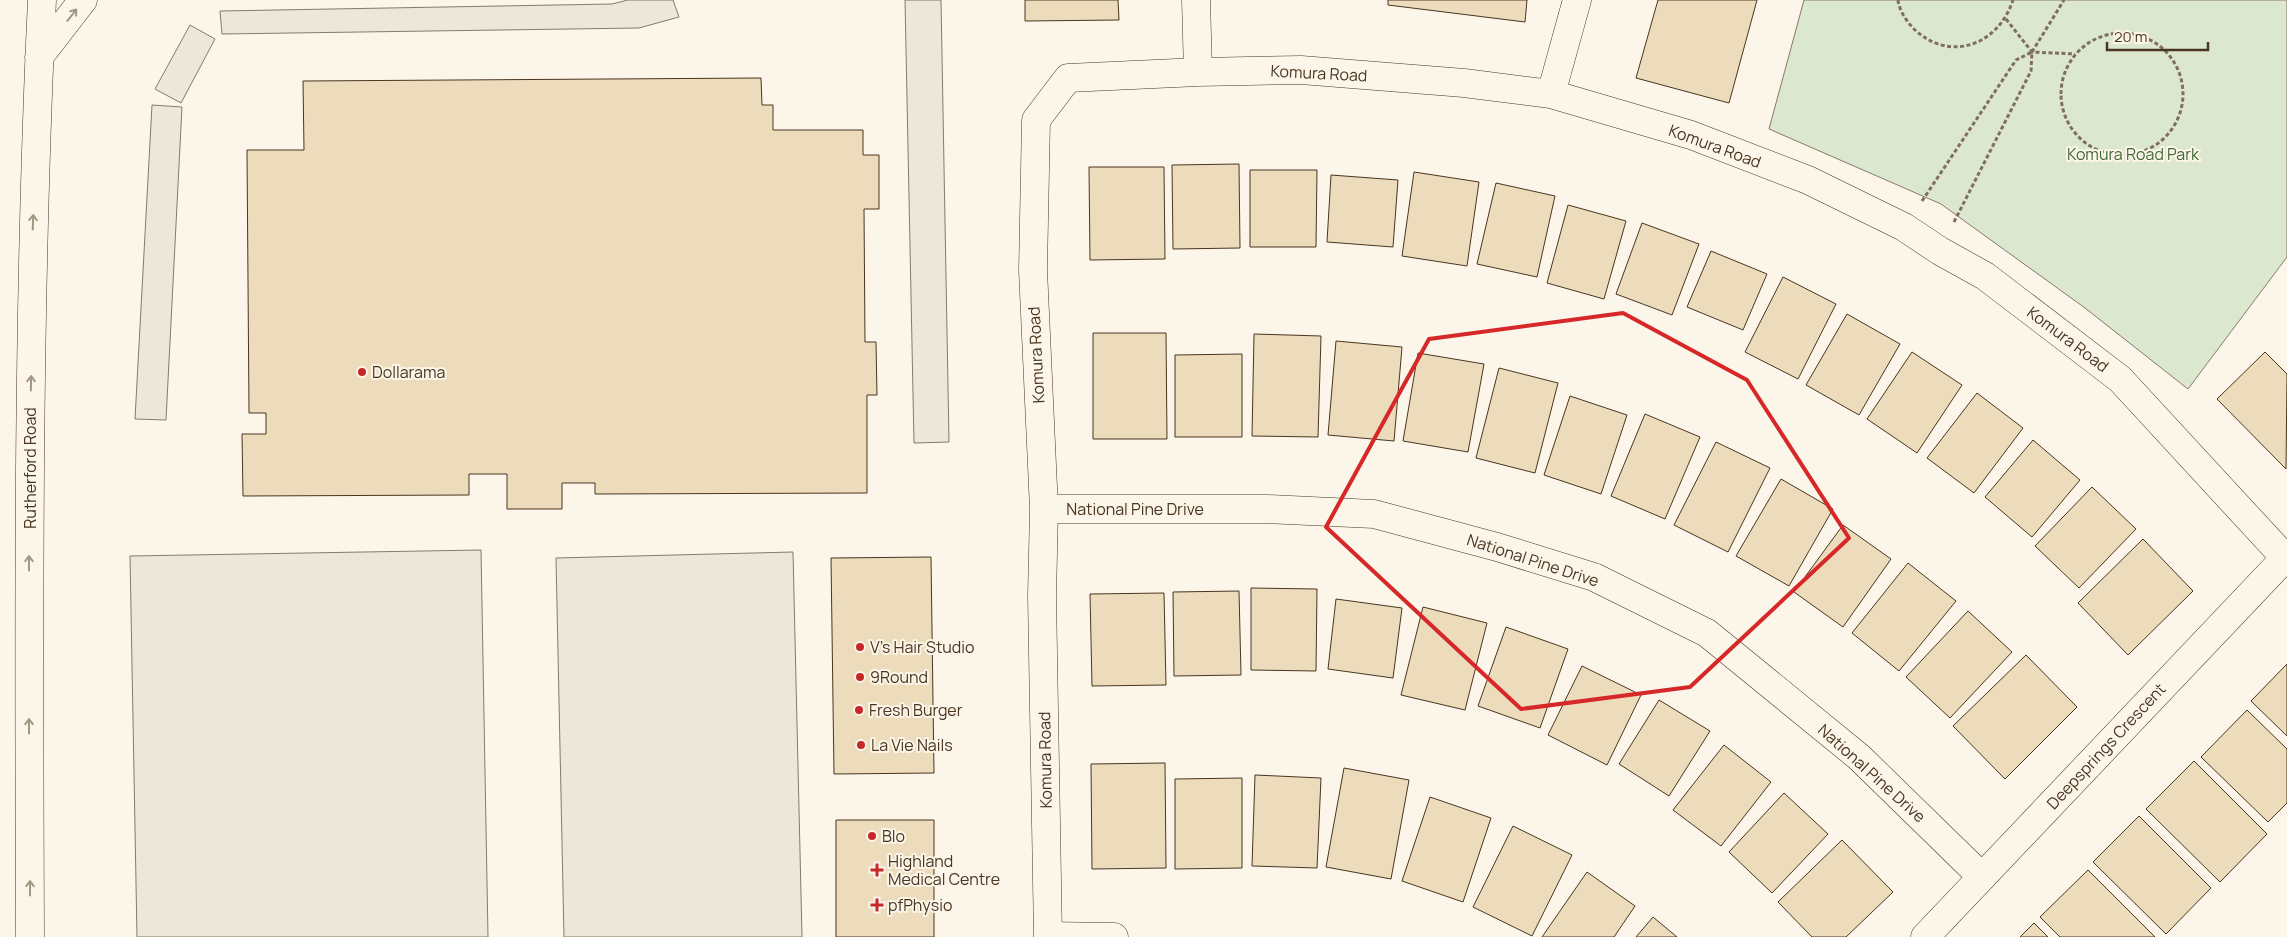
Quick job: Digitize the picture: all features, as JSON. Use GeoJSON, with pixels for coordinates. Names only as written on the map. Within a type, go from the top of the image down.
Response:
{"type":"FeatureCollection","features":[{"type":"Feature","properties":{"kind":"street","name":"Rutherford Road"},"geometry":{"type":"LineString","coordinates":[[30,937],[29,594],[31,290],[42,0]]}},
{"type":"Feature","properties":{"kind":"street"},"geometry":{"type":"LineString","coordinates":[[39,57],[83,0]]}},
{"type":"Feature","properties":{"kind":"street"},"geometry":{"type":"LineString","coordinates":[[1196,0],[1198,72]]}},
{"type":"Feature","properties":{"kind":"street"},"geometry":{"type":"LineString","coordinates":[[1551,94],[1577,0]]}},
{"type":"Feature","properties":{"kind":"street","name":"Komura Road"},"geometry":{"type":"LineString","coordinates":[[1048,937],[1042,596],[1044,509],[1033,270],[1036,120],[1068,78],[1198,72],[1301,70],[1464,83],[1551,94],[1691,135],[1808,180],[1904,227],[1940,251],[1985,276],[2120,379],[2286,558]]}},
{"type":"Feature","properties":{"kind":"street","name":"National Pine Drive"},"geometry":{"type":"LineString","coordinates":[[1044,509],[1267,509],[1374,514],[1497,547],[1594,578],[1707,633],[1859,758],[1982,876]]}},
{"type":"Feature","properties":{"kind":"street","name":"Deepsprings Crescent"},"geometry":{"type":"LineString","coordinates":[[1925,937],[2286,558]]}},
{"type":"Feature","properties":{"kind":"street"},"geometry":{"type":"LineString","coordinates":[[1048,937],[1114,937]]}},
{"type":"Feature","properties":{"kind":"path"},"geometry":{"type":"LineString","coordinates":[[1898,0],[1907,22],[1921,36],[1938,45],[1957,47],[1976,43],[1993,34],[2006,19],[2013,0]]}},
{"type":"Feature","properties":{"kind":"path"},"geometry":{"type":"LineString","coordinates":[[1950,230],[2031,71],[2032,52],[2064,0]]}},
{"type":"Feature","properties":{"kind":"path"},"geometry":{"type":"LineString","coordinates":[[2006,19],[2032,52]]}},
{"type":"Feature","properties":{"kind":"path"},"geometry":{"type":"LineString","coordinates":[[1916,210],[2016,60],[2032,52],[2075,54],[2091,41],[2109,34],[2130,33],[2149,39],[2166,51],[2178,67],[2183,87],[2180,114],[2162,142],[2144,152],[2124,156],[2104,154],[2085,145],[2071,130],[2062,112],[2060,92],[2064,72],[2075,54]]}},
{"type":"Feature","properties":{"kind":"highlighted area"},"geometry":{"type":"Polygon","coordinates":[[[1623,313],[1747,380],[1849,538],[1690,687],[1521,709],[1326,527],[1429,339],[1623,313]]]}},
{"type":"Feature","properties":{"kind":"green space","name":"Komura Road Park"},"geometry":{"type":"Polygon","coordinates":[[[1804,0],[2287,0],[2287,257],[2188,389],[2085,308],[1941,204],[1769,129],[1804,0]]]}},
{"type":"Feature","properties":{"kind":"shaded area"},"geometry":{"type":"Polygon","coordinates":[[[628,0],[673,0],[679,17],[639,28],[222,34],[220,11],[612,4],[628,0]]]}},
{"type":"Feature","properties":{"kind":"shaded area"},"geometry":{"type":"Polygon","coordinates":[[[905,0],[941,0],[949,442],[914,443],[905,0]]]}},
{"type":"Feature","properties":{"kind":"shaded area"},"geometry":{"type":"Polygon","coordinates":[[[190,25],[215,39],[181,103],[155,89],[190,25]]]}},
{"type":"Feature","properties":{"kind":"shaded area"},"geometry":{"type":"Polygon","coordinates":[[[152,105],[182,107],[166,420],[135,419],[152,105]]]}},
{"type":"Feature","properties":{"kind":"shaded area"},"geometry":{"type":"Polygon","coordinates":[[[481,550],[488,937],[137,937],[130,556],[481,550]]]}},
{"type":"Feature","properties":{"kind":"shaded area"},"geometry":{"type":"Polygon","coordinates":[[[793,552],[802,937],[564,937],[556,558],[793,552]]]}},
{"type":"Feature","properties":{"kind":"building"},"geometry":{"type":"Polygon","coordinates":[[[1025,0],[1118,0],[1119,20],[1025,21],[1025,0]]]}},
{"type":"Feature","properties":{"kind":"building"},"geometry":{"type":"Polygon","coordinates":[[[1388,0],[1527,0],[1525,22],[1388,5],[1388,0]]]}},
{"type":"Feature","properties":{"kind":"building"},"geometry":{"type":"Polygon","coordinates":[[[1658,0],[1757,0],[1729,103],[1636,78],[1658,0]]]}},
{"type":"Feature","properties":{"kind":"building"},"geometry":{"type":"Polygon","coordinates":[[[761,78],[762,105],[773,105],[773,130],[863,130],[863,155],[879,155],[879,209],[864,209],[865,342],[876,342],[877,395],[867,395],[867,493],[595,494],[595,483],[562,483],[562,509],[507,509],[507,474],[469,474],[469,495],[243,496],[242,434],[266,434],[266,413],[249,413],[247,150],[304,150],[303,81],[761,78]]]}},
{"type":"Feature","properties":{"kind":"building"},"geometry":{"type":"Polygon","coordinates":[[[1239,164],[1240,248],[1173,249],[1172,165],[1239,164]]]}},
{"type":"Feature","properties":{"kind":"building"},"geometry":{"type":"Polygon","coordinates":[[[1089,167],[1164,167],[1165,259],[1090,260],[1089,167]]]}},
{"type":"Feature","properties":{"kind":"building"},"geometry":{"type":"Polygon","coordinates":[[[1250,170],[1317,170],[1316,247],[1250,247],[1250,170]]]}},
{"type":"Feature","properties":{"kind":"building"},"geometry":{"type":"Polygon","coordinates":[[[1414,172],[1479,182],[1467,266],[1402,256],[1414,172]]]}},
{"type":"Feature","properties":{"kind":"building"},"geometry":{"type":"Polygon","coordinates":[[[1331,175],[1398,180],[1393,247],[1327,242],[1331,175]]]}},
{"type":"Feature","properties":{"kind":"building"},"geometry":{"type":"Polygon","coordinates":[[[1496,183],[1555,196],[1537,277],[1477,264],[1496,183]]]}},
{"type":"Feature","properties":{"kind":"building"},"geometry":{"type":"Polygon","coordinates":[[[1568,205],[1626,221],[1604,299],[1547,283],[1568,205]]]}},
{"type":"Feature","properties":{"kind":"building"},"geometry":{"type":"Polygon","coordinates":[[[1642,223],[1699,244],[1672,315],[1616,294],[1642,223]]]}},
{"type":"Feature","properties":{"kind":"building"},"geometry":{"type":"Polygon","coordinates":[[[1711,251],[1767,274],[1743,330],[1687,307],[1711,251]]]}},
{"type":"Feature","properties":{"kind":"building"},"geometry":{"type":"Polygon","coordinates":[[[1783,277],[1836,304],[1798,379],[1745,352],[1783,277]]]}},
{"type":"Feature","properties":{"kind":"building"},"geometry":{"type":"Polygon","coordinates":[[[1847,314],[1900,344],[1859,415],[1806,385],[1847,314]]]}},
{"type":"Feature","properties":{"kind":"building"},"geometry":{"type":"Polygon","coordinates":[[[1093,333],[1166,333],[1167,439],[1093,439],[1093,333]]]}},
{"type":"Feature","properties":{"kind":"building"},"geometry":{"type":"Polygon","coordinates":[[[1254,334],[1321,336],[1318,437],[1252,436],[1254,334]]]}},
{"type":"Feature","properties":{"kind":"building"},"geometry":{"type":"Polygon","coordinates":[[[1336,341],[1402,347],[1394,441],[1328,435],[1336,341]]]}},
{"type":"Feature","properties":{"kind":"building"},"geometry":{"type":"Polygon","coordinates":[[[1912,352],[1962,385],[1917,453],[1867,419],[1912,352]]]}},
{"type":"Feature","properties":{"kind":"building"},"geometry":{"type":"Polygon","coordinates":[[[2265,352],[2287,374],[2286,469],[2217,399],[2265,352]]]}},
{"type":"Feature","properties":{"kind":"building"},"geometry":{"type":"Polygon","coordinates":[[[1418,353],[1484,364],[1468,452],[1403,441],[1418,353]]]}},
{"type":"Feature","properties":{"kind":"building"},"geometry":{"type":"Polygon","coordinates":[[[1242,354],[1242,437],[1175,437],[1175,355],[1242,354]]]}},
{"type":"Feature","properties":{"kind":"building"},"geometry":{"type":"Polygon","coordinates":[[[1499,368],[1558,383],[1535,473],[1476,458],[1499,368]]]}},
{"type":"Feature","properties":{"kind":"building"},"geometry":{"type":"Polygon","coordinates":[[[1977,393],[2023,428],[1974,493],[1927,458],[1977,393]]]}},
{"type":"Feature","properties":{"kind":"building"},"geometry":{"type":"Polygon","coordinates":[[[1570,396],[1627,415],[1601,494],[1544,475],[1570,396]]]}},
{"type":"Feature","properties":{"kind":"building"},"geometry":{"type":"Polygon","coordinates":[[[1645,414],[1700,437],[1665,519],[1611,496],[1645,414]]]}},
{"type":"Feature","properties":{"kind":"building"},"geometry":{"type":"Polygon","coordinates":[[[2033,440],[2080,480],[2032,537],[1985,497],[2033,440]]]}},
{"type":"Feature","properties":{"kind":"building"},"geometry":{"type":"Polygon","coordinates":[[[1716,442],[1770,468],[1728,552],[1674,525],[1716,442]]]}},
{"type":"Feature","properties":{"kind":"building"},"geometry":{"type":"Polygon","coordinates":[[[1781,479],[1833,509],[1789,586],[1736,556],[1781,479]]]}},
{"type":"Feature","properties":{"kind":"building"},"geometry":{"type":"Polygon","coordinates":[[[2092,487],[2136,529],[2079,588],[2035,546],[2092,487]]]}},
{"type":"Feature","properties":{"kind":"building"},"geometry":{"type":"Polygon","coordinates":[[[1843,525],[1891,559],[1843,627],[1794,592],[1843,525]]]}},
{"type":"Feature","properties":{"kind":"building"},"geometry":{"type":"Polygon","coordinates":[[[2143,539],[2193,591],[2128,655],[2078,603],[2143,539]]]}},
{"type":"Feature","properties":{"kind":"building"},"geometry":{"type":"Polygon","coordinates":[[[931,557],[934,773],[834,774],[831,558],[931,557]]]}},
{"type":"Feature","properties":{"kind":"building"},"geometry":{"type":"Polygon","coordinates":[[[1908,563],[1956,601],[1899,671],[1852,633],[1908,563]]]}},
{"type":"Feature","properties":{"kind":"building"},"geometry":{"type":"Polygon","coordinates":[[[1251,588],[1317,589],[1316,671],[1251,670],[1251,588]]]}},
{"type":"Feature","properties":{"kind":"building"},"geometry":{"type":"Polygon","coordinates":[[[1239,591],[1241,675],[1174,676],[1173,592],[1239,591]]]}},
{"type":"Feature","properties":{"kind":"building"},"geometry":{"type":"Polygon","coordinates":[[[1164,593],[1166,685],[1092,686],[1090,594],[1164,593]]]}},
{"type":"Feature","properties":{"kind":"building"},"geometry":{"type":"Polygon","coordinates":[[[1336,599],[1402,608],[1393,678],[1328,669],[1336,599]]]}},
{"type":"Feature","properties":{"kind":"building"},"geometry":{"type":"Polygon","coordinates":[[[1423,607],[1487,623],[1465,710],[1401,695],[1423,607]]]}},
{"type":"Feature","properties":{"kind":"building"},"geometry":{"type":"Polygon","coordinates":[[[1968,611],[2012,652],[1950,718],[1906,677],[1968,611]]]}},
{"type":"Feature","properties":{"kind":"building"},"geometry":{"type":"Polygon","coordinates":[[[1506,627],[1568,649],[1540,728],[1478,706],[1506,627]]]}},
{"type":"Feature","properties":{"kind":"building"},"geometry":{"type":"Polygon","coordinates":[[[2026,655],[2077,707],[2005,779],[1953,726],[2026,655]]]}},
{"type":"Feature","properties":{"kind":"building"},"geometry":{"type":"Polygon","coordinates":[[[2287,664],[2287,736],[2251,701],[2287,664]]]}},
{"type":"Feature","properties":{"kind":"building"},"geometry":{"type":"Polygon","coordinates":[[[1582,666],[1641,695],[1607,765],[1548,735],[1582,666]]]}},
{"type":"Feature","properties":{"kind":"building"},"geometry":{"type":"Polygon","coordinates":[[[1659,700],[1710,731],[1669,796],[1619,764],[1659,700]]]}},
{"type":"Feature","properties":{"kind":"building"},"geometry":{"type":"Polygon","coordinates":[[[2247,710],[2287,749],[2287,803],[2268,822],[2201,757],[2247,710]]]}},
{"type":"Feature","properties":{"kind":"building"},"geometry":{"type":"Polygon","coordinates":[[[1724,745],[1771,782],[1721,846],[1673,810],[1724,745]]]}},
{"type":"Feature","properties":{"kind":"building"},"geometry":{"type":"Polygon","coordinates":[[[2194,761],[2267,834],[2220,882],[2146,809],[2194,761]]]}},
{"type":"Feature","properties":{"kind":"building"},"geometry":{"type":"Polygon","coordinates":[[[1165,763],[1166,868],[1092,869],[1091,764],[1165,763]]]}},
{"type":"Feature","properties":{"kind":"building"},"geometry":{"type":"Polygon","coordinates":[[[1344,768],[1409,780],[1391,879],[1326,867],[1344,768]]]}},
{"type":"Feature","properties":{"kind":"building"},"geometry":{"type":"Polygon","coordinates":[[[1255,775],[1321,778],[1317,868],[1252,866],[1255,775]]]}},
{"type":"Feature","properties":{"kind":"building"},"geometry":{"type":"Polygon","coordinates":[[[1242,778],[1242,868],[1175,869],[1175,779],[1242,778]]]}},
{"type":"Feature","properties":{"kind":"building"},"geometry":{"type":"Polygon","coordinates":[[[1784,793],[1828,834],[1772,893],[1729,852],[1784,793]]]}},
{"type":"Feature","properties":{"kind":"building"},"geometry":{"type":"Polygon","coordinates":[[[1430,797],[1491,818],[1463,902],[1402,881],[1430,797]]]}},
{"type":"Feature","properties":{"kind":"building"},"geometry":{"type":"Polygon","coordinates":[[[2139,816],[2211,888],[2166,934],[2093,862],[2139,816]]]}},
{"type":"Feature","properties":{"kind":"building"},"geometry":{"type":"Polygon","coordinates":[[[836,820],[934,820],[934,937],[836,937],[836,820]]]}},
{"type":"Feature","properties":{"kind":"building"},"geometry":{"type":"Polygon","coordinates":[[[1513,826],[1572,855],[1532,936],[1473,907],[1513,826]]]}},
{"type":"Feature","properties":{"kind":"building"},"geometry":{"type":"Polygon","coordinates":[[[1842,840],[1893,892],[1846,937],[1812,937],[1778,902],[1842,840]]]}},
{"type":"Feature","properties":{"kind":"building"},"geometry":{"type":"Polygon","coordinates":[[[2088,870],[2155,937],[2060,937],[2040,917],[2088,870]]]}},
{"type":"Feature","properties":{"kind":"building"},"geometry":{"type":"Polygon","coordinates":[[[1587,872],[1635,906],[1614,937],[1542,937],[1587,872]]]}},
{"type":"Feature","properties":{"kind":"building"},"geometry":{"type":"Polygon","coordinates":[[[1653,917],[1677,937],[1636,937],[1653,917]]]}},
{"type":"Feature","properties":{"kind":"building"},"geometry":{"type":"Polygon","coordinates":[[[2034,923],[2048,937],[2020,937],[2034,923]]]}},
{"type":"Feature","properties":{"kind":"place","name":"Dollarama"},"geometry":{"type":"Point","coordinates":[362,372]}},
{"type":"Feature","properties":{"kind":"place","name":"V's Hair Studio"},"geometry":{"type":"Point","coordinates":[860,647]}},
{"type":"Feature","properties":{"kind":"place","name":"9Round"},"geometry":{"type":"Point","coordinates":[860,677]}},
{"type":"Feature","properties":{"kind":"place","name":"Fresh Burger"},"geometry":{"type":"Point","coordinates":[859,710]}},
{"type":"Feature","properties":{"kind":"place","name":"La Vie Nails"},"geometry":{"type":"Point","coordinates":[861,745]}},
{"type":"Feature","properties":{"kind":"place","name":"Blo"},"geometry":{"type":"Point","coordinates":[872,836]}},
{"type":"Feature","properties":{"kind":"place","name":"Highland Medical Centre"},"geometry":{"type":"Point","coordinates":[877,870]}},
{"type":"Feature","properties":{"kind":"place","name":"pfPhysio"},"geometry":{"type":"Point","coordinates":[877,905]}}]}
